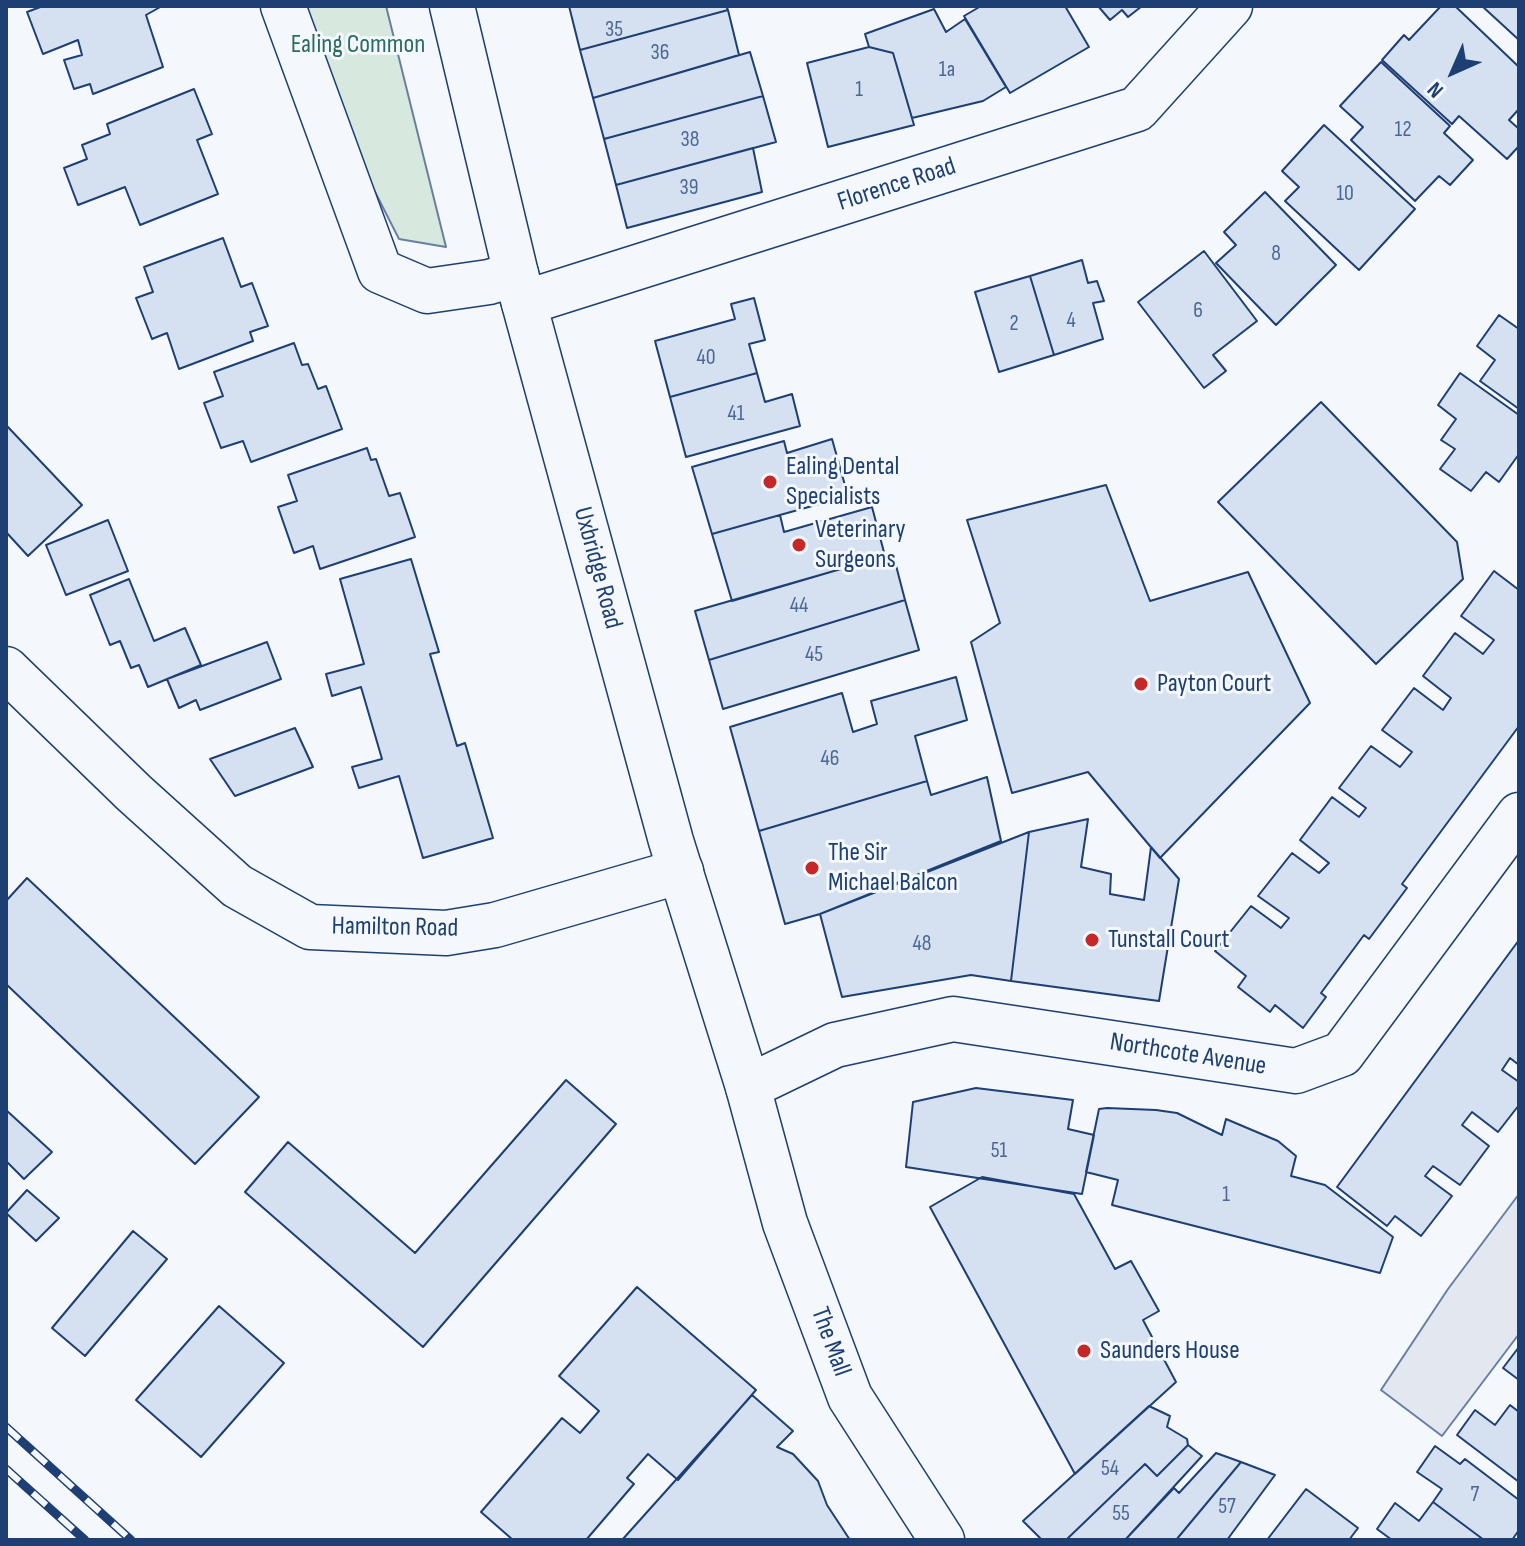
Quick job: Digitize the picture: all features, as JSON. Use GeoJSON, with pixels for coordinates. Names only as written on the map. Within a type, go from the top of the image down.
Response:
{"type":"FeatureCollection","features":[{"type":"Feature","properties":{"kind":"street","name":"Florence Road"},"geometry":{"type":"LineString","coordinates":[[283,6],[380,271],[427,291],[489,282],[520,288],[1137,109],[1230,6]]}},
{"type":"Feature","properties":{"kind":"street","name":"Uxbridge Road"},"geometry":{"type":"LineString","coordinates":[[452,6],[520,288],[681,871],[753,1106]]}},
{"type":"Feature","properties":{"kind":"street","name":"Hamilton Road"},"geometry":{"type":"LineString","coordinates":[[6,669],[134,793],[237,886],[310,927],[446,933],[495,925],[681,871]]}},
{"type":"Feature","properties":{"kind":"street","name":"Northcote Avenue"},"geometry":{"type":"LineString","coordinates":[[753,1106],[835,1045],[953,1019],[1296,1071],[1342,1054],[1519,815]]}},
{"type":"Feature","properties":{"kind":"street","name":"The Mall"},"geometry":{"type":"LineString","coordinates":[[753,1106],[785,1223],[850,1397],[942,1540]]}},
{"type":"Feature","properties":{"kind":"green space","name":"Ealing Common"},"geometry":{"type":"Polygon","coordinates":[[[306,6],[386,6],[446,247],[399,239],[369,180],[306,6]]]}},
{"type":"Feature","properties":{"kind":"shaded area"},"geometry":{"type":"Polygon","coordinates":[[[1519,1194],[1519,1334],[1442,1436],[1381,1390],[1448,1289],[1519,1194]]]}},
{"type":"Feature","properties":{"kind":"building"},"geometry":{"type":"Polygon","coordinates":[[[43,6],[162,6],[146,15],[163,67],[93,94],[90,84],[74,89],[64,60],[82,55],[78,40],[43,54],[27,12],[43,6]]]}},
{"type":"Feature","properties":{"kind":"building"},"geometry":{"type":"Polygon","coordinates":[[[569,6],[726,6],[728,10],[580,50],[569,6]]]}},
{"type":"Feature","properties":{"kind":"building"},"geometry":{"type":"Polygon","coordinates":[[[981,6],[1065,6],[1089,47],[1010,93],[964,16],[981,6]]]}},
{"type":"Feature","properties":{"kind":"building"},"geometry":{"type":"Polygon","coordinates":[[[1098,6],[1142,6],[1128,17],[1122,10],[1110,20],[1098,6]]]}},
{"type":"Feature","properties":{"kind":"building"},"geometry":{"type":"Polygon","coordinates":[[[1441,6],[1455,6],[1519,67],[1519,109],[1509,120],[1519,129],[1519,146],[1507,159],[1459,116],[1452,124],[1382,60],[1404,35],[1409,40],[1441,6]]]}},
{"type":"Feature","properties":{"kind":"building"},"geometry":{"type":"Polygon","coordinates":[[[1482,6],[1519,6],[1519,40],[1482,6]]]}},
{"type":"Feature","properties":{"kind":"building"},"geometry":{"type":"Polygon","coordinates":[[[934,9],[946,32],[965,19],[1006,87],[983,101],[912,118],[893,53],[869,47],[865,34],[934,9]]]}},
{"type":"Feature","properties":{"kind":"building"},"geometry":{"type":"Polygon","coordinates":[[[728,10],[739,55],[593,98],[580,50],[728,10]]]}},
{"type":"Feature","properties":{"kind":"building"},"geometry":{"type":"Polygon","coordinates":[[[869,47],[893,53],[914,125],[828,147],[807,63],[869,47]]]}},
{"type":"Feature","properties":{"kind":"building"},"geometry":{"type":"Polygon","coordinates":[[[750,52],[763,96],[604,139],[593,98],[750,52]]]}},
{"type":"Feature","properties":{"kind":"building"},"geometry":{"type":"Polygon","coordinates":[[[1381,62],[1450,126],[1444,133],[1473,160],[1450,185],[1439,176],[1415,201],[1351,140],[1363,127],[1340,106],[1381,62]]]}},
{"type":"Feature","properties":{"kind":"building"},"geometry":{"type":"Polygon","coordinates":[[[194,89],[212,134],[197,140],[218,194],[140,225],[125,187],[78,205],[64,168],[87,159],[82,145],[110,134],[107,124],[194,89]]]}},
{"type":"Feature","properties":{"kind":"building"},"geometry":{"type":"Polygon","coordinates":[[[763,96],[776,142],[616,185],[604,139],[763,96]]]}},
{"type":"Feature","properties":{"kind":"building"},"geometry":{"type":"Polygon","coordinates":[[[1324,125],[1415,209],[1359,270],[1285,201],[1299,187],[1282,171],[1324,125]]]}},
{"type":"Feature","properties":{"kind":"building"},"geometry":{"type":"Polygon","coordinates":[[[753,148],[762,192],[627,228],[616,185],[753,148]]]}},
{"type":"Feature","properties":{"kind":"building"},"geometry":{"type":"Polygon","coordinates":[[[1265,192],[1336,265],[1276,325],[1216,263],[1236,245],[1224,232],[1265,192]]]}},
{"type":"Feature","properties":{"kind":"building"},"geometry":{"type":"Polygon","coordinates":[[[223,238],[241,287],[252,283],[268,326],[250,332],[253,341],[179,369],[167,333],[152,339],[136,298],[153,292],[144,267],[223,238]]]}},
{"type":"Feature","properties":{"kind":"building"},"geometry":{"type":"Polygon","coordinates":[[[1204,251],[1257,321],[1213,355],[1226,371],[1204,388],[1138,302],[1204,251]]]}},
{"type":"Feature","properties":{"kind":"building"},"geometry":{"type":"Polygon","coordinates":[[[1082,260],[1088,283],[1097,281],[1104,301],[1093,303],[1103,339],[1054,355],[1030,276],[1082,260]]]}},
{"type":"Feature","properties":{"kind":"building"},"geometry":{"type":"Polygon","coordinates":[[[1030,276],[1054,355],[999,372],[975,292],[1030,276]]]}},
{"type":"Feature","properties":{"kind":"building"},"geometry":{"type":"Polygon","coordinates":[[[754,298],[765,340],[749,344],[757,373],[670,397],[655,341],[735,319],[731,304],[754,298]]]}},
{"type":"Feature","properties":{"kind":"building"},"geometry":{"type":"Polygon","coordinates":[[[1499,315],[1519,329],[1519,409],[1480,381],[1495,360],[1477,346],[1499,315]]]}},
{"type":"Feature","properties":{"kind":"building"},"geometry":{"type":"Polygon","coordinates":[[[294,343],[302,365],[308,364],[318,389],[326,386],[342,429],[251,462],[243,441],[221,448],[204,403],[223,396],[214,372],[294,343]]]}},
{"type":"Feature","properties":{"kind":"building"},"geometry":{"type":"Polygon","coordinates":[[[757,373],[765,402],[792,394],[800,426],[686,457],[670,397],[757,373]]]}},
{"type":"Feature","properties":{"kind":"building"},"geometry":{"type":"Polygon","coordinates":[[[1460,373],[1519,415],[1519,454],[1499,482],[1486,472],[1471,491],[1440,469],[1455,449],[1441,440],[1456,419],[1438,405],[1460,373]]]}},
{"type":"Feature","properties":{"kind":"building"},"geometry":{"type":"Polygon","coordinates":[[[1321,402],[1457,542],[1463,579],[1376,664],[1218,502],[1321,402]]]}},
{"type":"Feature","properties":{"kind":"building"},"geometry":{"type":"Polygon","coordinates":[[[6,425],[82,505],[28,556],[6,532],[6,425]]]}},
{"type":"Feature","properties":{"kind":"building","name":"Ealing Dental Specialists"},"geometry":{"type":"Polygon","coordinates":[[[832,439],[848,496],[712,534],[692,467],[784,441],[787,453],[832,439]]]}},
{"type":"Feature","properties":{"kind":"building"},"geometry":{"type":"Polygon","coordinates":[[[367,448],[371,460],[376,459],[389,496],[400,493],[415,537],[320,569],[313,546],[294,553],[278,507],[297,501],[288,475],[367,448]]]}},
{"type":"Feature","properties":{"kind":"building","name":"Payton Court"},"geometry":{"type":"Polygon","coordinates":[[[1106,485],[1150,601],[1248,572],[1310,703],[1160,858],[1088,772],[1012,793],[971,642],[1000,623],[967,520],[1106,485]]]}},
{"type":"Feature","properties":{"kind":"building","name":"Veterinary Surgeons"},"geometry":{"type":"Polygon","coordinates":[[[872,507],[885,556],[732,601],[712,534],[780,515],[784,532],[872,507]]]}},
{"type":"Feature","properties":{"kind":"building"},"geometry":{"type":"Polygon","coordinates":[[[108,520],[128,571],[66,595],[46,545],[108,520]]]}},
{"type":"Feature","properties":{"kind":"building"},"geometry":{"type":"Polygon","coordinates":[[[893,554],[905,600],[709,660],[695,611],[893,554]]]}},
{"type":"Feature","properties":{"kind":"building"},"geometry":{"type":"Polygon","coordinates":[[[411,559],[439,652],[430,654],[457,746],[465,743],[493,838],[423,858],[399,776],[359,788],[352,767],[382,759],[361,687],[332,696],[326,674],[364,664],[340,579],[411,559]]]}},
{"type":"Feature","properties":{"kind":"building"},"geometry":{"type":"Polygon","coordinates":[[[1494,571],[1519,590],[1519,726],[1402,884],[1407,888],[1369,939],[1364,935],[1321,993],[1326,997],[1303,1028],[1275,1005],[1270,1012],[1238,987],[1246,976],[1215,951],[1251,906],[1281,928],[1289,918],[1258,896],[1292,853],[1319,873],[1329,863],[1300,840],[1332,797],[1359,817],[1366,808],[1339,788],[1371,746],[1400,767],[1412,752],[1382,730],[1414,688],[1443,710],[1451,698],[1423,676],[1455,633],[1483,654],[1494,640],[1461,616],[1494,571]]]}},
{"type":"Feature","properties":{"kind":"building"},"geometry":{"type":"Polygon","coordinates":[[[129,579],[154,641],[185,628],[201,665],[148,687],[139,665],[131,668],[120,641],[110,645],[90,595],[129,579]]]}},
{"type":"Feature","properties":{"kind":"building"},"geometry":{"type":"Polygon","coordinates":[[[905,600],[919,650],[723,709],[709,660],[905,600]]]}},
{"type":"Feature","properties":{"kind":"building"},"geometry":{"type":"Polygon","coordinates":[[[267,642],[281,679],[200,710],[196,700],[179,708],[167,679],[267,642]]]}},
{"type":"Feature","properties":{"kind":"building"},"geometry":{"type":"Polygon","coordinates":[[[956,677],[967,720],[915,736],[927,781],[759,831],[730,727],[842,693],[853,732],[877,724],[871,701],[956,677]]]}},
{"type":"Feature","properties":{"kind":"building"},"geometry":{"type":"Polygon","coordinates":[[[295,728],[313,767],[235,796],[210,759],[295,728]]]}},
{"type":"Feature","properties":{"kind":"building"},"geometry":{"type":"Polygon","coordinates":[[[987,777],[1001,841],[820,914],[785,924],[759,831],[927,781],[931,795],[987,777]]]}},
{"type":"Feature","properties":{"kind":"building","name":"Tunstall Court"},"geometry":{"type":"Polygon","coordinates":[[[1088,819],[1081,867],[1111,874],[1110,894],[1144,900],[1151,847],[1179,879],[1159,1001],[1011,981],[1029,832],[1088,819]]]}},
{"type":"Feature","properties":{"kind":"building"},"geometry":{"type":"Polygon","coordinates":[[[1029,832],[1011,981],[971,975],[842,997],[820,914],[1029,832]]]}},
{"type":"Feature","properties":{"kind":"building"},"geometry":{"type":"Polygon","coordinates":[[[27,878],[259,1097],[195,1164],[6,984],[6,901],[27,878]]]}},
{"type":"Feature","properties":{"kind":"building"},"geometry":{"type":"Polygon","coordinates":[[[1519,940],[1519,1065],[1510,1058],[1502,1070],[1519,1082],[1519,1105],[1498,1132],[1472,1112],[1462,1125],[1489,1146],[1460,1185],[1433,1166],[1425,1176],[1452,1196],[1421,1236],[1395,1216],[1387,1226],[1337,1187],[1519,940]]]}},
{"type":"Feature","properties":{"kind":"building"},"geometry":{"type":"Polygon","coordinates":[[[566,1080],[616,1124],[423,1347],[245,1192],[288,1142],[415,1253],[566,1080]]]}},
{"type":"Feature","properties":{"kind":"building"},"geometry":{"type":"Polygon","coordinates":[[[976,1088],[1073,1100],[1068,1129],[1094,1135],[1082,1194],[906,1167],[913,1102],[976,1088]]]}},
{"type":"Feature","properties":{"kind":"building"},"geometry":{"type":"Polygon","coordinates":[[[1099,1109],[1177,1113],[1222,1135],[1226,1119],[1278,1141],[1296,1156],[1291,1176],[1325,1185],[1393,1237],[1380,1273],[1112,1205],[1118,1180],[1086,1172],[1099,1109]]]}},
{"type":"Feature","properties":{"kind":"building"},"geometry":{"type":"Polygon","coordinates":[[[6,1110],[52,1152],[24,1179],[6,1161],[6,1110]]]}},
{"type":"Feature","properties":{"kind":"building","name":"Saunders House"},"geometry":{"type":"Polygon","coordinates":[[[982,1177],[1074,1194],[1115,1269],[1131,1261],[1159,1311],[1143,1320],[1176,1382],[1075,1474],[930,1207],[982,1177]]]}},
{"type":"Feature","properties":{"kind":"building"},"geometry":{"type":"Polygon","coordinates":[[[27,1190],[59,1218],[36,1241],[6,1213],[27,1190]]]}},
{"type":"Feature","properties":{"kind":"building"},"geometry":{"type":"Polygon","coordinates":[[[133,1231],[167,1259],[85,1356],[52,1328],[133,1231]]]}},
{"type":"Feature","properties":{"kind":"building"},"geometry":{"type":"Polygon","coordinates":[[[637,1287],[756,1390],[678,1480],[648,1454],[627,1478],[634,1484],[586,1540],[513,1540],[481,1512],[562,1418],[580,1433],[599,1411],[559,1376],[637,1287]]]}},
{"type":"Feature","properties":{"kind":"building"},"geometry":{"type":"Polygon","coordinates":[[[219,1306],[284,1363],[201,1457],[136,1400],[219,1306]]]}},
{"type":"Feature","properties":{"kind":"building"},"geometry":{"type":"Polygon","coordinates":[[[1519,1347],[1519,1380],[1503,1368],[1519,1347]]]}},
{"type":"Feature","properties":{"kind":"building"},"geometry":{"type":"Polygon","coordinates":[[[752,1395],[793,1431],[777,1447],[793,1454],[818,1481],[827,1505],[850,1540],[622,1540],[752,1395]]]}},
{"type":"Feature","properties":{"kind":"building"},"geometry":{"type":"Polygon","coordinates":[[[1510,1405],[1519,1412],[1519,1482],[1457,1435],[1475,1410],[1495,1425],[1510,1405]]]}},
{"type":"Feature","properties":{"kind":"building"},"geometry":{"type":"Polygon","coordinates":[[[1149,1406],[1170,1416],[1167,1427],[1187,1439],[1188,1445],[1157,1476],[1145,1464],[1066,1540],[1042,1540],[1023,1521],[1149,1406]]]}},
{"type":"Feature","properties":{"kind":"building"},"geometry":{"type":"Polygon","coordinates":[[[1188,1445],[1202,1456],[1125,1540],[1066,1540],[1145,1464],[1157,1476],[1188,1445]]]}},
{"type":"Feature","properties":{"kind":"building"},"geometry":{"type":"Polygon","coordinates":[[[1435,1446],[1460,1464],[1465,1459],[1519,1500],[1519,1530],[1512,1540],[1484,1540],[1433,1502],[1442,1489],[1417,1472],[1435,1446]]]}},
{"type":"Feature","properties":{"kind":"building"},"geometry":{"type":"Polygon","coordinates":[[[1216,1453],[1241,1462],[1176,1540],[1125,1540],[1174,1488],[1179,1493],[1216,1453]]]}},
{"type":"Feature","properties":{"kind":"building"},"geometry":{"type":"Polygon","coordinates":[[[1241,1462],[1275,1475],[1227,1540],[1176,1540],[1241,1462]]]}},
{"type":"Feature","properties":{"kind":"building"},"geometry":{"type":"Polygon","coordinates":[[[1306,1489],[1358,1528],[1349,1540],[1267,1540],[1306,1489]]]}},
{"type":"Feature","properties":{"kind":"building"},"geometry":{"type":"Polygon","coordinates":[[[1433,1502],[1484,1540],[1392,1540],[1377,1529],[1395,1503],[1419,1521],[1433,1502]]]}},
{"type":"Feature","properties":{"kind":"railway"},"geometry":{"type":"LineString","coordinates":[[6,1427],[131,1540]]}},
{"type":"Feature","properties":{"kind":"railway"},"geometry":{"type":"LineString","coordinates":[[6,1469],[85,1540]]}},
{"type":"Feature","properties":{"kind":"place","name":"Ealing Dental Specialists"},"geometry":{"type":"Point","coordinates":[770,482]}},
{"type":"Feature","properties":{"kind":"place","name":"Veterinary Surgeons"},"geometry":{"type":"Point","coordinates":[799,545]}},
{"type":"Feature","properties":{"kind":"place","name":"Payton Court"},"geometry":{"type":"Point","coordinates":[1141,684]}},
{"type":"Feature","properties":{"kind":"place","name":"The Sir Michael Balcon"},"geometry":{"type":"Point","coordinates":[812,868]}},
{"type":"Feature","properties":{"kind":"place","name":"Tunstall Court"},"geometry":{"type":"Point","coordinates":[1092,940]}},
{"type":"Feature","properties":{"kind":"place","name":"Saunders House"},"geometry":{"type":"Point","coordinates":[1084,1351]}}]}
